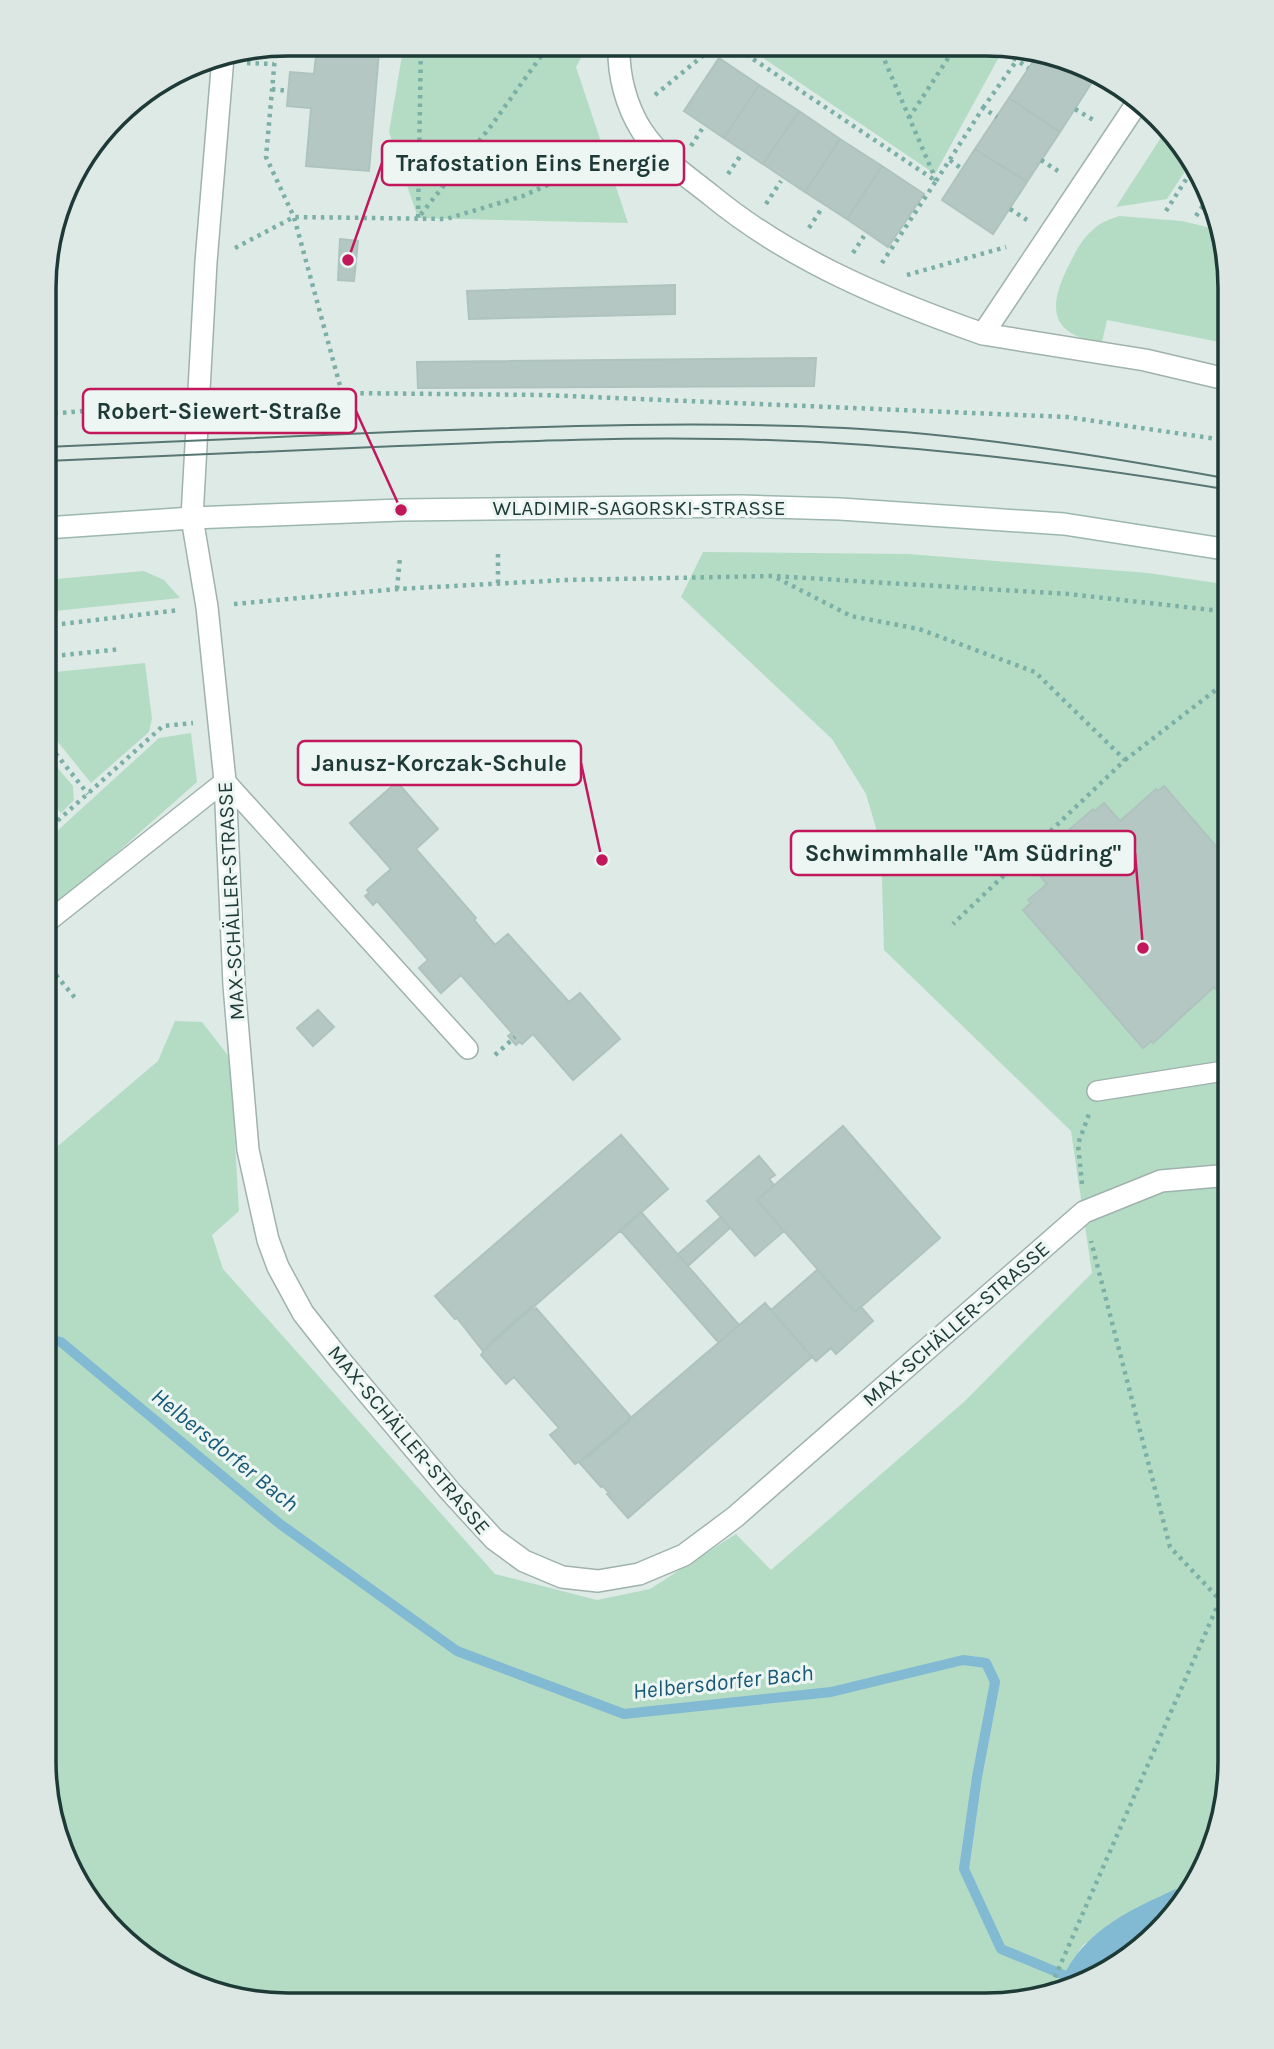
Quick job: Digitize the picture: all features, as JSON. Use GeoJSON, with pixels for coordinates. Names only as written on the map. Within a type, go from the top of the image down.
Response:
{"type":"FeatureCollection","features":[{"type":"Feature","properties":{"kind":"street"},"geometry":{"type":"LineString","coordinates":[[620,56],[621,82],[637,122],[676,169],[786,248],[917,311],[983,334],[1145,360],[1218,377]]}},
{"type":"Feature","properties":{"kind":"street","name":"MAX-SCHÄLLER-STRASSE"},"geometry":{"type":"LineString","coordinates":[[222,66],[206,262],[192,518],[207,607],[225,781],[234,985],[248,1150],[261,1216],[278,1267],[303,1313],[449,1490],[494,1539],[524,1561],[562,1577],[598,1581],[639,1574],[684,1555],[735,1517],[1084,1212],[1161,1181],[1218,1176]]}},
{"type":"Feature","properties":{"kind":"street"},"geometry":{"type":"LineString","coordinates":[[983,334],[1133,109]]}},
{"type":"Feature","properties":{"kind":"street","name":"WLADIMIR-SAGORSKI-STRASSE"},"geometry":{"type":"LineString","coordinates":[[56,527],[192,518],[401,510],[741,506],[841,509],[1064,523],[1218,548]]}},
{"type":"Feature","properties":{"kind":"lane"},"geometry":{"type":"LineString","coordinates":[[56,915],[225,781],[468,1049]]}},
{"type":"Feature","properties":{"kind":"lane"},"geometry":{"type":"LineString","coordinates":[[1097,1091],[1218,1072]]}},
{"type":"Feature","properties":{"kind":"path"},"geometry":{"type":"LineString","coordinates":[[418,218],[421,56]]}},
{"type":"Feature","properties":{"kind":"path"},"geometry":{"type":"LineString","coordinates":[[418,218],[491,126],[541,56]]}},
{"type":"Feature","properties":{"kind":"path"},"geometry":{"type":"LineString","coordinates":[[206,262],[295,216],[446,219],[523,196],[611,156],[637,122],[705,56]]}},
{"type":"Feature","properties":{"kind":"path"},"geometry":{"type":"LineString","coordinates":[[748,56],[936,181]]}},
{"type":"Feature","properties":{"kind":"path"},"geometry":{"type":"LineString","coordinates":[[882,56],[936,181]]}},
{"type":"Feature","properties":{"kind":"path"},"geometry":{"type":"LineString","coordinates":[[909,118],[949,56]]}},
{"type":"Feature","properties":{"kind":"path"},"geometry":{"type":"LineString","coordinates":[[275,57],[266,157],[295,216],[342,393]]}},
{"type":"Feature","properties":{"kind":"path"},"geometry":{"type":"LineString","coordinates":[[1012,58],[1028,68]]}},
{"type":"Feature","properties":{"kind":"path"},"geometry":{"type":"LineString","coordinates":[[866,287],[1017,60]]}},
{"type":"Feature","properties":{"kind":"path"},"geometry":{"type":"LineString","coordinates":[[261,64],[274,64]]}},
{"type":"Feature","properties":{"kind":"path"},"geometry":{"type":"LineString","coordinates":[[272,89],[288,91]]}},
{"type":"Feature","properties":{"kind":"path"},"geometry":{"type":"LineString","coordinates":[[983,108],[997,117]]}},
{"type":"Feature","properties":{"kind":"path"},"geometry":{"type":"LineString","coordinates":[[1075,109],[1088,117]]}},
{"type":"Feature","properties":{"kind":"path"},"geometry":{"type":"LineString","coordinates":[[694,141],[702,129]]}},
{"type":"Feature","properties":{"kind":"path"},"geometry":{"type":"LineString","coordinates":[[731,169],[741,155]]}},
{"type":"Feature","properties":{"kind":"path"},"geometry":{"type":"LineString","coordinates":[[950,160],[962,169]]}},
{"type":"Feature","properties":{"kind":"path"},"geometry":{"type":"LineString","coordinates":[[1041,160],[1064,175]]}},
{"type":"Feature","properties":{"kind":"path"},"geometry":{"type":"LineString","coordinates":[[1166,211],[1189,175]]}},
{"type":"Feature","properties":{"kind":"path"},"geometry":{"type":"LineString","coordinates":[[771,197],[781,181]]}},
{"type":"Feature","properties":{"kind":"path"},"geometry":{"type":"LineString","coordinates":[[1196,216],[1203,206]]}},
{"type":"Feature","properties":{"kind":"path"},"geometry":{"type":"LineString","coordinates":[[816,216],[822,208]]}},
{"type":"Feature","properties":{"kind":"path"},"geometry":{"type":"LineString","coordinates":[[1010,209],[1019,215]]}},
{"type":"Feature","properties":{"kind":"path"},"geometry":{"type":"LineString","coordinates":[[866,287],[1049,235]]}},
{"type":"Feature","properties":{"kind":"path"},"geometry":{"type":"LineString","coordinates":[[250,398],[342,393],[544,395],[1066,417],[1218,439]]}},
{"type":"Feature","properties":{"kind":"path"},"geometry":{"type":"LineString","coordinates":[[56,413],[110,409]]}},
{"type":"Feature","properties":{"kind":"path"},"geometry":{"type":"LineString","coordinates":[[498,554],[498,584]]}},
{"type":"Feature","properties":{"kind":"path"},"geometry":{"type":"LineString","coordinates":[[397,589],[400,557]]}},
{"type":"Feature","properties":{"kind":"path"},"geometry":{"type":"LineString","coordinates":[[56,625],[397,589],[773,576],[1068,594],[1218,611]]}},
{"type":"Feature","properties":{"kind":"path"},"geometry":{"type":"LineString","coordinates":[[773,576],[851,616],[919,629],[1035,672],[1125,760]]}},
{"type":"Feature","properties":{"kind":"path"},"geometry":{"type":"LineString","coordinates":[[56,656],[121,649]]}},
{"type":"Feature","properties":{"kind":"path"},"geometry":{"type":"LineString","coordinates":[[953,924],[1125,760],[1218,688]]}},
{"type":"Feature","properties":{"kind":"path"},"geometry":{"type":"LineString","coordinates":[[56,822],[163,726],[219,720]]}},
{"type":"Feature","properties":{"kind":"path"},"geometry":{"type":"LineString","coordinates":[[56,754],[88,794]]}},
{"type":"Feature","properties":{"kind":"path"},"geometry":{"type":"LineString","coordinates":[[56,975],[76,999]]}},
{"type":"Feature","properties":{"kind":"path"},"geometry":{"type":"LineString","coordinates":[[493,1056],[516,1037]]}},
{"type":"Feature","properties":{"kind":"path"},"geometry":{"type":"LineString","coordinates":[[1097,1091],[1079,1144],[1084,1212],[1170,1547],[1218,1598]]}},
{"type":"Feature","properties":{"kind":"path"},"geometry":{"type":"LineString","coordinates":[[1052,1983],[1218,1605]]}},
{"type":"Feature","properties":{"kind":"green space"},"geometry":{"type":"Polygon","coordinates":[[[402,56],[582,56],[576,67],[628,223],[418,218],[389,132],[402,56]]]}},
{"type":"Feature","properties":{"kind":"green space"},"geometry":{"type":"Polygon","coordinates":[[[760,56],[999,57],[935,174],[760,56]]]}},
{"type":"Feature","properties":{"kind":"green space"},"geometry":{"type":"Polygon","coordinates":[[[1161,137],[1186,170],[1167,199],[1116,207],[1161,137]]]}},
{"type":"Feature","properties":{"kind":"green space"},"geometry":{"type":"Polygon","coordinates":[[[1119,216],[1182,221],[1210,228],[1216,258],[1218,342],[1107,320],[1102,342],[1085,339],[1064,327],[1058,319],[1056,309],[1061,284],[1079,247],[1100,224],[1119,216]]]}},
{"type":"Feature","properties":{"kind":"green space"},"geometry":{"type":"Polygon","coordinates":[[[703,552],[908,554],[1148,573],[1218,583],[1218,1776],[1206,1835],[1178,1890],[1083,1945],[1060,1981],[1031,1989],[986,1993],[288,1993],[228,1985],[172,1962],[124,1925],[104,1902],[87,1877],[64,1821],[56,1761],[56,1148],[158,1061],[175,1021],[202,1022],[230,1058],[239,1211],[212,1235],[223,1269],[495,1574],[597,1600],[650,1589],[736,1534],[771,1570],[965,1401],[1092,1273],[1071,1131],[884,950],[881,845],[866,794],[832,739],[681,597],[703,552]]]}},
{"type":"Feature","properties":{"kind":"green space"},"geometry":{"type":"Polygon","coordinates":[[[144,571],[164,580],[180,598],[56,611],[56,579],[144,571]]]}},
{"type":"Feature","properties":{"kind":"green space"},"geometry":{"type":"Polygon","coordinates":[[[145,663],[152,719],[149,732],[91,783],[56,740],[56,672],[145,663]]]}},
{"type":"Feature","properties":{"kind":"green space"},"geometry":{"type":"Polygon","coordinates":[[[191,733],[197,782],[56,906],[56,832],[159,738],[191,733]]]}},
{"type":"Feature","properties":{"kind":"green space"},"geometry":{"type":"Polygon","coordinates":[[[56,766],[73,786],[74,800],[61,813],[56,807],[56,766]]]}},
{"type":"Feature","properties":{"kind":"water"},"geometry":{"type":"Polygon","coordinates":[[[1178,1890],[1150,1925],[1127,1945],[1102,1962],[1062,1980],[1077,1954],[1090,1940],[1121,1916],[1178,1890]]]}},
{"type":"Feature","properties":{"kind":"building"},"geometry":{"type":"Polygon","coordinates":[[[316,56],[379,56],[369,171],[306,166],[311,108],[287,106],[290,72],[314,74],[316,56]]]}},
{"type":"Feature","properties":{"kind":"building"},"geometry":{"type":"Polygon","coordinates":[[[719,58],[759,85],[724,138],[684,111],[719,58]]]}},
{"type":"Feature","properties":{"kind":"building"},"geometry":{"type":"Polygon","coordinates":[[[1033,61],[1092,82],[1060,132],[1009,98],[1033,61]]]}},
{"type":"Feature","properties":{"kind":"building"},"geometry":{"type":"Polygon","coordinates":[[[759,85],[799,111],[763,164],[724,138],[759,85]]]}},
{"type":"Feature","properties":{"kind":"building"},"geometry":{"type":"Polygon","coordinates":[[[1009,98],[1060,132],[1027,182],[975,149],[1009,98]]]}},
{"type":"Feature","properties":{"kind":"building"},"geometry":{"type":"Polygon","coordinates":[[[799,111],[840,139],[805,192],[763,164],[799,111]]]}},
{"type":"Feature","properties":{"kind":"building"},"geometry":{"type":"Polygon","coordinates":[[[840,139],[882,166],[847,219],[805,192],[840,139]]]}},
{"type":"Feature","properties":{"kind":"building"},"geometry":{"type":"Polygon","coordinates":[[[975,149],[1027,182],[993,234],[942,200],[975,149]]]}},
{"type":"Feature","properties":{"kind":"building"},"geometry":{"type":"Polygon","coordinates":[[[882,166],[924,194],[888,247],[847,219],[882,166]]]}},
{"type":"Feature","properties":{"kind":"building"},"geometry":{"type":"Polygon","coordinates":[[[340,239],[358,241],[354,281],[338,280],[340,239]]]}},
{"type":"Feature","properties":{"kind":"building"},"geometry":{"type":"Polygon","coordinates":[[[675,285],[675,314],[469,319],[467,291],[675,285]]]}},
{"type":"Feature","properties":{"kind":"building"},"geometry":{"type":"Polygon","coordinates":[[[816,358],[814,386],[418,388],[417,362],[816,358]]]}},
{"type":"Feature","properties":{"kind":"building"},"geometry":{"type":"Polygon","coordinates":[[[397,782],[438,829],[416,849],[476,918],[474,920],[495,945],[508,934],[569,1002],[580,993],[620,1039],[573,1080],[533,1034],[522,1044],[519,1042],[516,1045],[508,1036],[512,1033],[461,975],[441,993],[419,968],[428,960],[377,901],[373,905],[365,896],[369,893],[367,890],[391,869],[350,823],[397,782]]]}},
{"type":"Feature","properties":{"kind":"building"},"geometry":{"type":"Polygon","coordinates":[[[1164,786],[1218,848],[1218,992],[1214,987],[1153,1043],[1151,1041],[1143,1048],[1023,910],[1031,903],[1028,900],[1047,884],[1032,866],[1040,859],[1038,857],[1093,809],[1095,811],[1104,803],[1120,821],[1156,789],[1158,791],[1164,786]]]}},
{"type":"Feature","properties":{"kind":"building"},"geometry":{"type":"Polygon","coordinates":[[[318,1010],[334,1027],[313,1046],[297,1028],[318,1010]]]}},
{"type":"Feature","properties":{"kind":"building"},"geometry":{"type":"Polygon","coordinates":[[[843,1126],[940,1238],[855,1312],[757,1200],[843,1126]]]}},
{"type":"Feature","properties":{"kind":"building"},"geometry":{"type":"Polygon","coordinates":[[[621,1135],[668,1189],[483,1351],[457,1318],[455,1319],[435,1296],[621,1135]]]}},
{"type":"Feature","properties":{"kind":"building"},"geometry":{"type":"Polygon","coordinates":[[[759,1156],[775,1175],[769,1179],[774,1185],[757,1200],[784,1231],[755,1256],[707,1201],[759,1156]]]}},
{"type":"Feature","properties":{"kind":"building"},"geometry":{"type":"Polygon","coordinates":[[[641,1212],[739,1325],[719,1343],[620,1230],[641,1212]]]}},
{"type":"Feature","properties":{"kind":"building"},"geometry":{"type":"Polygon","coordinates":[[[721,1217],[730,1228],[688,1266],[678,1254],[721,1217]]]}},
{"type":"Feature","properties":{"kind":"building"},"geometry":{"type":"Polygon","coordinates":[[[817,1270],[855,1312],[861,1307],[873,1321],[836,1354],[831,1348],[816,1361],[771,1310],[817,1270]]]}},
{"type":"Feature","properties":{"kind":"building"},"geometry":{"type":"Polygon","coordinates":[[[765,1303],[812,1357],[628,1518],[603,1486],[601,1487],[579,1462],[765,1303]]]}},
{"type":"Feature","properties":{"kind":"building"},"geometry":{"type":"Polygon","coordinates":[[[531,1307],[534,1310],[536,1308],[630,1416],[630,1421],[590,1455],[575,1464],[550,1435],[559,1428],[514,1377],[506,1384],[481,1355],[492,1341],[531,1307]]]}},
{"type":"Feature","properties":{"kind":"waterway","name":"Helbersdorfer Bach"},"geometry":{"type":"LineString","coordinates":[[56,1341],[61,1342],[280,1524],[457,1651],[624,1714],[831,1692],[963,1660],[986,1663],[995,1682],[977,1777],[964,1869],[1001,1949],[1064,1975]]}},
{"type":"Feature","properties":{"kind":"tram line"},"geometry":{"type":"LineString","coordinates":[[56,447],[523,427],[791,426],[894,431],[990,441],[1218,477]]}},
{"type":"Feature","properties":{"kind":"tram line"},"geometry":{"type":"LineString","coordinates":[[56,461],[518,442],[720,439],[848,444],[976,455],[1218,488]]}},
{"type":"Feature","properties":{"kind":"place","name":"Trafostation Eins Energie"},"geometry":{"type":"Point","coordinates":[348,260]}},
{"type":"Feature","properties":{"kind":"place","name":"Robert-Siewert-Straße"},"geometry":{"type":"Point","coordinates":[401,510]}},
{"type":"Feature","properties":{"kind":"place","name":"Janusz-Korczak-Schule"},"geometry":{"type":"Point","coordinates":[602,860]}},
{"type":"Feature","properties":{"kind":"place","name":"Schwimmhalle \"Am Südring\""},"geometry":{"type":"Point","coordinates":[1143,948]}}]}
